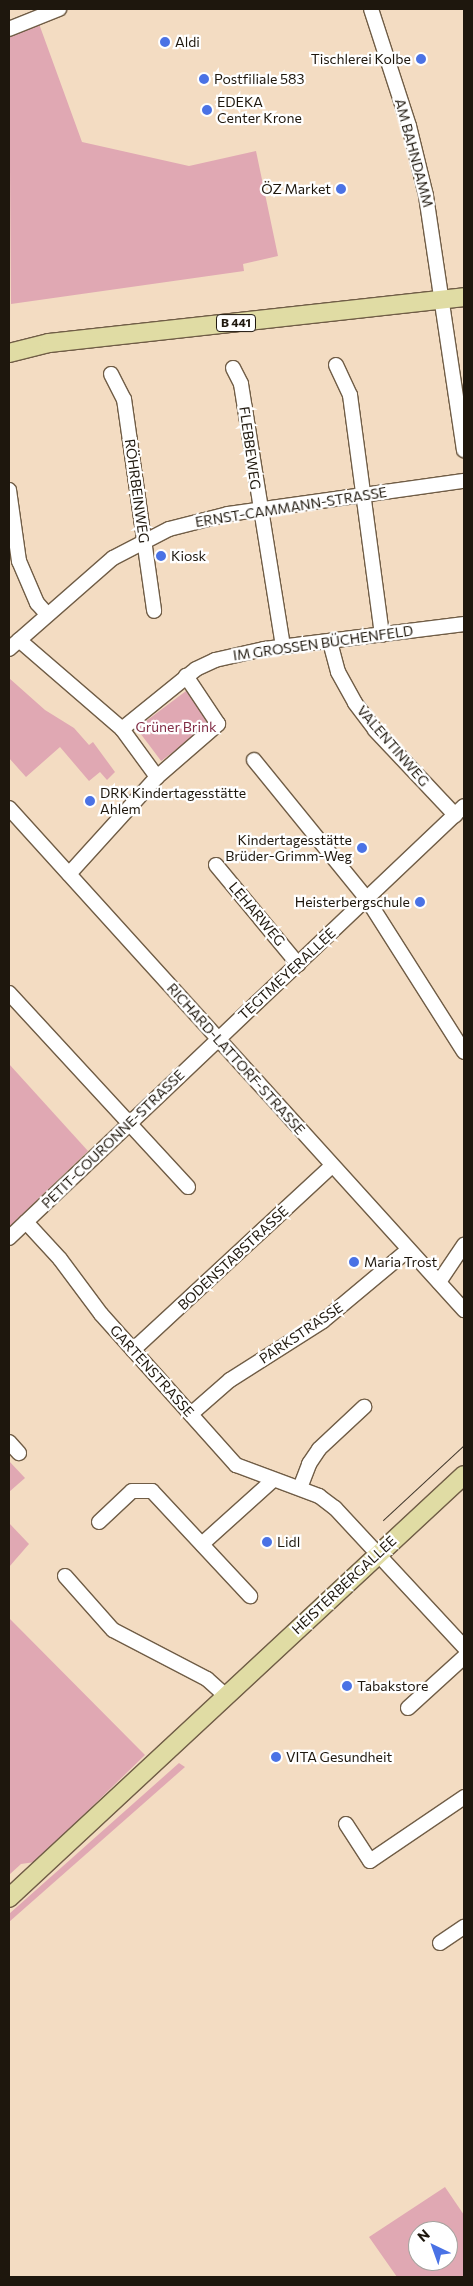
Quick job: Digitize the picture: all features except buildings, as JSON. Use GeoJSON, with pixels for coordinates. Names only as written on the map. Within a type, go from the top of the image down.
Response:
{"type":"FeatureCollection","features":[{"type":"Feature","properties":{"kind":"main road","name":"B 441"},"geometry":{"type":"LineString","coordinates":[[9,353],[49,343],[464,297]]}},
{"type":"Feature","properties":{"kind":"main road","name":"HEISTERBERGALLEE"},"geometry":{"type":"LineString","coordinates":[[9,1898],[225,1695],[464,1475]]}},
{"type":"Feature","properties":{"kind":"street"},"geometry":{"type":"LineString","coordinates":[[9,30],[58,9]]}},
{"type":"Feature","properties":{"kind":"street","name":"AM BAHNDAMM"},"geometry":{"type":"LineString","coordinates":[[372,9],[409,126],[423,182],[444,300]]}},
{"type":"Feature","properties":{"kind":"street"},"geometry":{"type":"LineString","coordinates":[[444,300],[458,359],[464,450]]}},
{"type":"Feature","properties":{"kind":"street"},"geometry":{"type":"LineString","coordinates":[[336,365],[350,395],[382,635]]}},
{"type":"Feature","properties":{"kind":"street","name":"FLEBBEWEG"},"geometry":{"type":"LineString","coordinates":[[233,368],[241,384],[258,509],[283,648]]}},
{"type":"Feature","properties":{"kind":"street","name":"RÖHRBEINWEG"},"geometry":{"type":"LineString","coordinates":[[111,374],[124,399],[154,611]]}},
{"type":"Feature","properties":{"kind":"street","name":"ERNST-CAMMANN-STRASSE"},"geometry":{"type":"LineString","coordinates":[[14,644],[113,558],[144,540],[197,520],[258,509],[464,480]]}},
{"type":"Feature","properties":{"kind":"street"},"geometry":{"type":"LineString","coordinates":[[9,490],[20,561],[37,603],[47,614]]}},
{"type":"Feature","properties":{"kind":"street","name":"IM GROSSEN BÜCHENFELD"},"geometry":{"type":"LineString","coordinates":[[122,730],[186,676],[223,658],[283,648],[464,624]]}},
{"type":"Feature","properties":{"kind":"street","name":"VALENTINWEG"},"geometry":{"type":"LineString","coordinates":[[330,642],[338,672],[355,703],[375,730],[460,811]]}},
{"type":"Feature","properties":{"kind":"street"},"geometry":{"type":"LineString","coordinates":[[14,644],[122,730],[157,777]]}},
{"type":"Feature","properties":{"kind":"street"},"geometry":{"type":"LineString","coordinates":[[69,874],[157,777],[218,724],[186,676]]}},
{"type":"Feature","properties":{"kind":"street"},"geometry":{"type":"LineString","coordinates":[[254,760],[367,899],[464,1052]]}},
{"type":"Feature","properties":{"kind":"street","name":"RICHARD-LATTORF-STRASSE"},"geometry":{"type":"LineString","coordinates":[[9,808],[464,1310]]}},
{"type":"Feature","properties":{"kind":"street","name":"TEGTMEYERALLEE"},"geometry":{"type":"LineString","coordinates":[[218,1039],[460,811]]}},
{"type":"Feature","properties":{"kind":"street","name":"LEHARWEG"},"geometry":{"type":"LineString","coordinates":[[216,865],[298,964]]}},
{"type":"Feature","properties":{"kind":"street"},"geometry":{"type":"LineString","coordinates":[[9,993],[188,1187]]}},
{"type":"Feature","properties":{"kind":"street","name":"PETIT-COURONNE-STRASSE"},"geometry":{"type":"LineString","coordinates":[[9,1238],[218,1039]]}},
{"type":"Feature","properties":{"kind":"street","name":"BODENSTABSTRASSE"},"geometry":{"type":"LineString","coordinates":[[133,1350],[332,1166]]}},
{"type":"Feature","properties":{"kind":"street","name":"GARTENSTRASSE"},"geometry":{"type":"LineString","coordinates":[[26,1222],[133,1350],[236,1465],[272,1481],[300,1488],[335,1508],[464,1647]]}},
{"type":"Feature","properties":{"kind":"street"},"geometry":{"type":"LineString","coordinates":[[439,1282],[464,1245]]}},
{"type":"Feature","properties":{"kind":"street","name":"PARKSTRASSE"},"geometry":{"type":"LineString","coordinates":[[191,1414],[230,1380],[323,1321],[408,1250]]}},
{"type":"Feature","properties":{"kind":"street"},"geometry":{"type":"LineString","coordinates":[[300,1488],[309,1464],[319,1449],[364,1407]]}},
{"type":"Feature","properties":{"kind":"street"},"geometry":{"type":"LineString","coordinates":[[9,1442],[19,1453]]}},
{"type":"Feature","properties":{"kind":"street"},"geometry":{"type":"LineString","coordinates":[[202,1544],[272,1481]]}},
{"type":"Feature","properties":{"kind":"street"},"geometry":{"type":"LineString","coordinates":[[99,1522],[132,1491],[152,1491],[250,1596]]}},
{"type":"Feature","properties":{"kind":"street"},"geometry":{"type":"LineString","coordinates":[[65,1576],[113,1630],[207,1679],[225,1695]]}},
{"type":"Feature","properties":{"kind":"street"},"geometry":{"type":"LineString","coordinates":[[408,1708],[464,1657]]}},
{"type":"Feature","properties":{"kind":"street"},"geometry":{"type":"LineString","coordinates":[[346,1824],[370,1861],[464,1797]]}},
{"type":"Feature","properties":{"kind":"street"},"geometry":{"type":"LineString","coordinates":[[440,1942],[464,1927]]}},
{"type":"Feature","properties":{"kind":"green space"},"geometry":{"type":"Polygon","coordinates":[[[38,21],[82,142],[189,166],[256,151],[278,256],[243,264],[244,271],[11,304],[9,33],[38,21]]]}},
{"type":"Feature","properties":{"kind":"green space"},"geometry":{"type":"Polygon","coordinates":[[[9,678],[45,710],[74,728],[89,745],[93,742],[115,772],[107,780],[100,772],[89,781],[60,747],[26,777],[9,758],[9,678]]]}},
{"type":"Feature","properties":{"kind":"green space","name":"Grüner Brink"},"geometry":{"type":"Polygon","coordinates":[[[186,691],[211,724],[161,761],[136,728],[186,691]]]}},
{"type":"Feature","properties":{"kind":"green space"},"geometry":{"type":"Polygon","coordinates":[[[9,1064],[88,1151],[9,1227],[9,1064]]]}},
{"type":"Feature","properties":{"kind":"green space"},"geometry":{"type":"Polygon","coordinates":[[[9,1461],[25,1478],[9,1492],[9,1461]]]}},
{"type":"Feature","properties":{"kind":"green space"},"geometry":{"type":"Polygon","coordinates":[[[9,1523],[29,1544],[9,1567],[9,1523]]]}},
{"type":"Feature","properties":{"kind":"green space"},"geometry":{"type":"Polygon","coordinates":[[[9,1618],[145,1755],[35,1862],[21,1864],[9,1875],[9,1618]]]}},
{"type":"Feature","properties":{"kind":"green space"},"geometry":{"type":"Polygon","coordinates":[[[179,1763],[185,1767],[9,1922],[9,1914],[179,1763]]]}},
{"type":"Feature","properties":{"kind":"green space"},"geometry":{"type":"Polygon","coordinates":[[[445,2187],[464,2215],[464,2277],[397,2277],[369,2237],[445,2187]]]}},
{"type":"Feature","properties":{"kind":"tram line"},"geometry":{"type":"LineString","coordinates":[[383,1520],[464,1445]]}},
{"type":"Feature","properties":{"kind":"place","name":"Aldi"},"geometry":{"type":"Point","coordinates":[165,42]}},
{"type":"Feature","properties":{"kind":"place","name":"Tischlerei Kolbe"},"geometry":{"type":"Point","coordinates":[421,59]}},
{"type":"Feature","properties":{"kind":"place","name":"Postfiliale 583"},"geometry":{"type":"Point","coordinates":[204,79]}},
{"type":"Feature","properties":{"kind":"place","name":"EDEKA Center Krone"},"geometry":{"type":"Point","coordinates":[207,110]}},
{"type":"Feature","properties":{"kind":"place","name":"ÖZ Market"},"geometry":{"type":"Point","coordinates":[341,189]}},
{"type":"Feature","properties":{"kind":"place","name":"Kiosk"},"geometry":{"type":"Point","coordinates":[161,556]}},
{"type":"Feature","properties":{"kind":"place","name":"DRK Kindertagesstätte Ahlem"},"geometry":{"type":"Point","coordinates":[90,801]}},
{"type":"Feature","properties":{"kind":"place","name":"Kindertagesstätte Brüder-Grimm-Weg"},"geometry":{"type":"Point","coordinates":[362,848]}},
{"type":"Feature","properties":{"kind":"place","name":"Heisterbergschule"},"geometry":{"type":"Point","coordinates":[420,902]}},
{"type":"Feature","properties":{"kind":"place","name":"Maria Trost"},"geometry":{"type":"Point","coordinates":[354,1262]}},
{"type":"Feature","properties":{"kind":"place","name":"Lidl"},"geometry":{"type":"Point","coordinates":[267,1542]}},
{"type":"Feature","properties":{"kind":"place","name":"Tabakstore"},"geometry":{"type":"Point","coordinates":[347,1686]}},
{"type":"Feature","properties":{"kind":"place","name":"VITA Gesundheit"},"geometry":{"type":"Point","coordinates":[276,1757]}}]}
